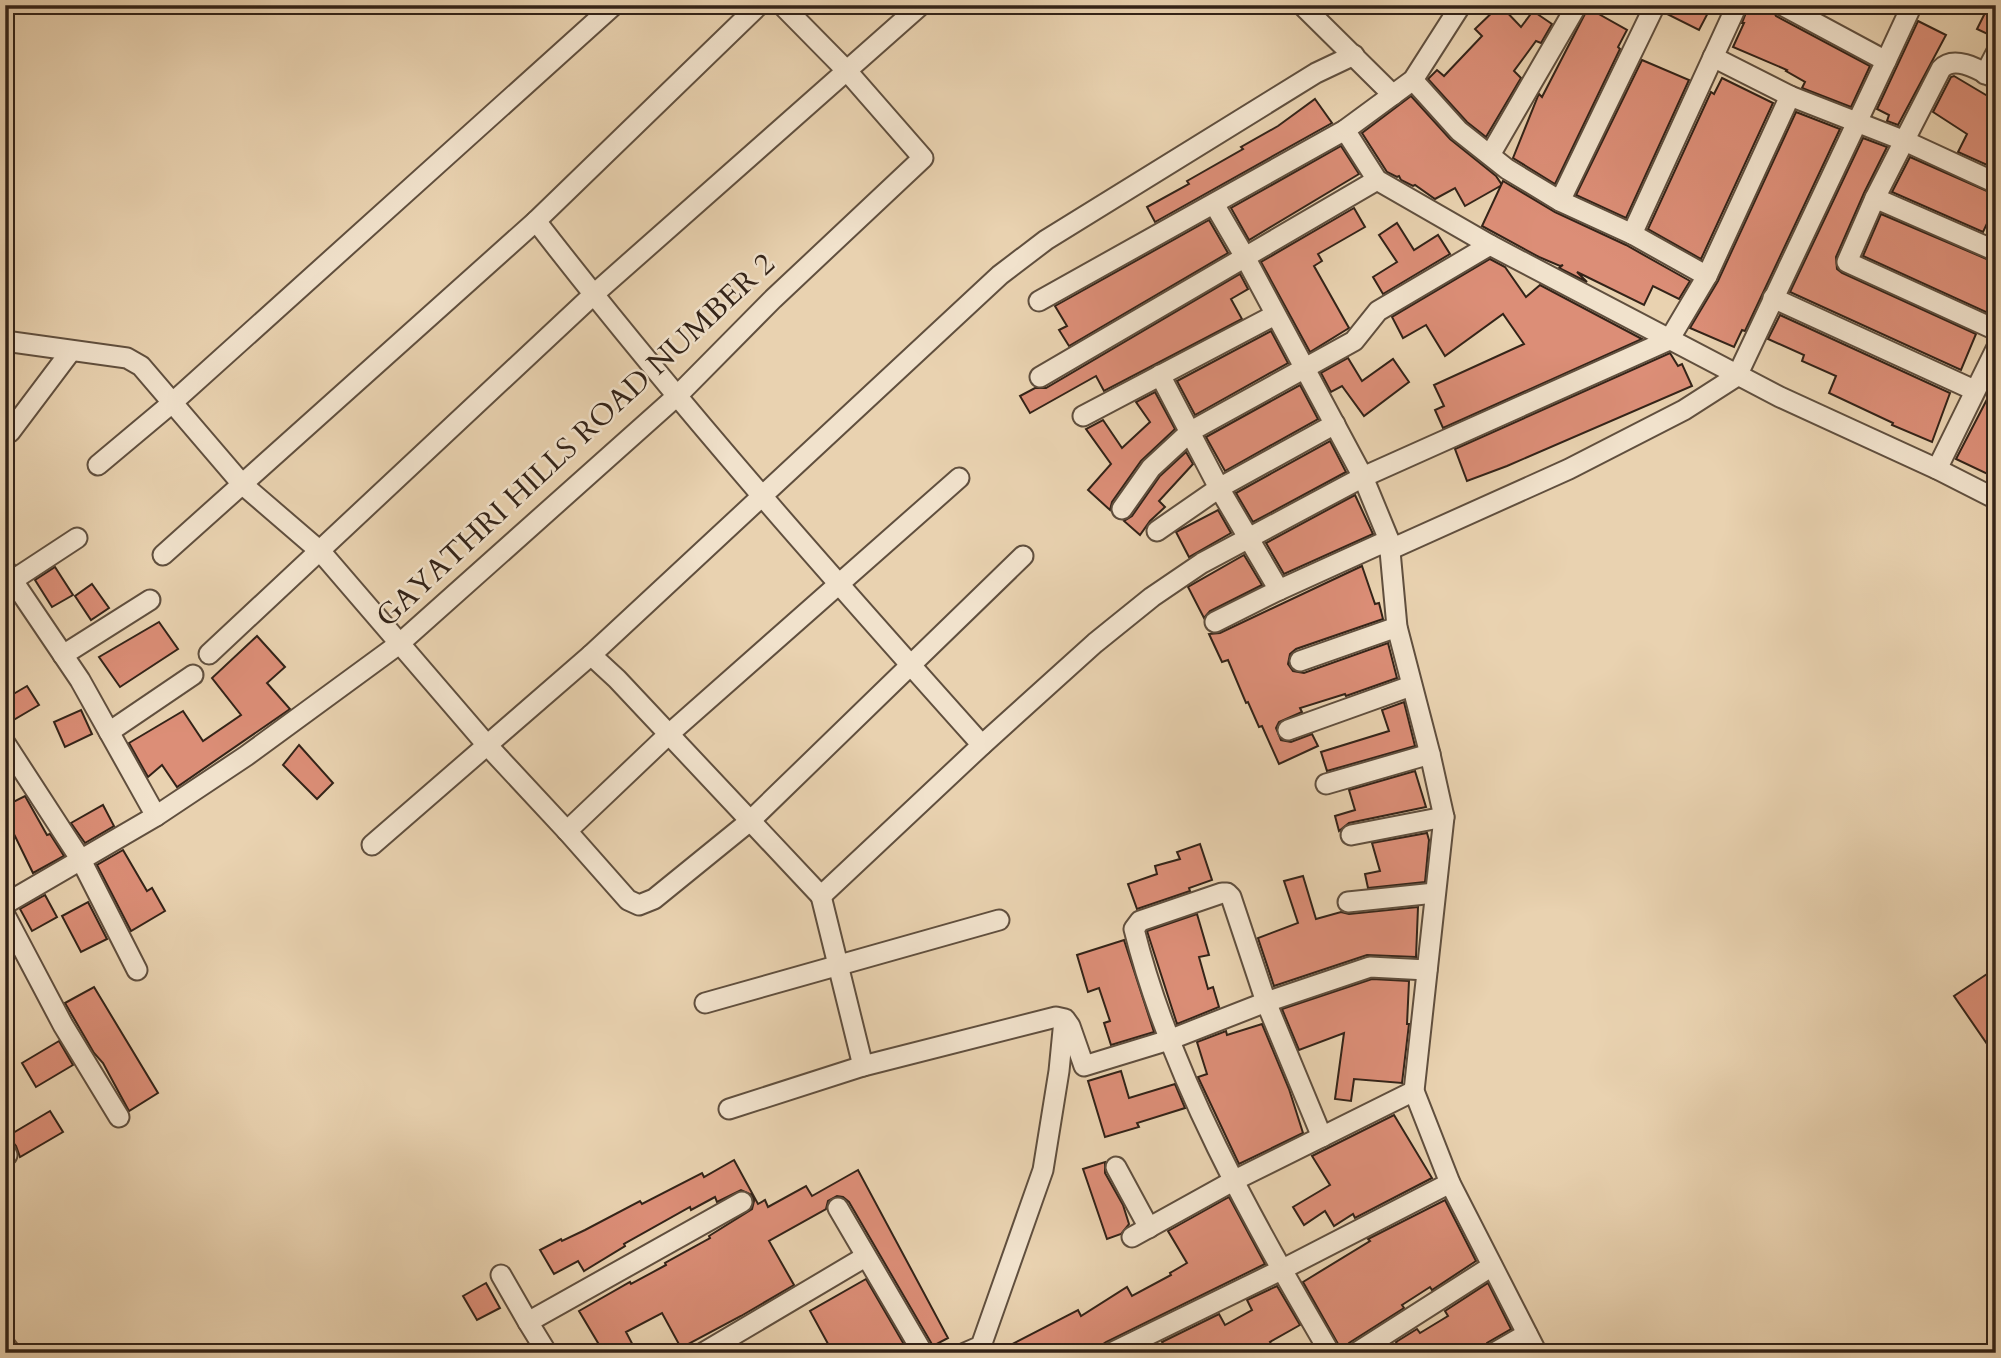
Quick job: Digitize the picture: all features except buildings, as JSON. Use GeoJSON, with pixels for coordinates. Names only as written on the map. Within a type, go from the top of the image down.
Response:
{"type":"FeatureCollection","features":[{"type":"Feature","properties":{"kind":"street"},"geometry":{"type":"LineString","coordinates":[[98,465],[172,403],[614,5]]}},
{"type":"Feature","properties":{"kind":"street"},"geometry":{"type":"LineString","coordinates":[[163,555],[536,221],[758,5]]}},
{"type":"Feature","properties":{"kind":"street"},"geometry":{"type":"LineString","coordinates":[[782,5],[847,72]]}},
{"type":"Feature","properties":{"kind":"street"},"geometry":{"type":"LineString","coordinates":[[209,654],[593,295],[921,5]]}},
{"type":"Feature","properties":{"kind":"street"},"geometry":{"type":"LineString","coordinates":[[1302,5],[1393,94]]}},
{"type":"Feature","properties":{"kind":"street"},"geometry":{"type":"LineString","coordinates":[[1039,301],[1345,130],[1413,80],[1461,5]]}},
{"type":"Feature","properties":{"kind":"street"},"geometry":{"type":"LineString","coordinates":[[1490,155],[1577,5]]}},
{"type":"Feature","properties":{"kind":"street"},"geometry":{"type":"LineString","coordinates":[[1560,201],[1655,5]]}},
{"type":"Feature","properties":{"kind":"street"},"geometry":{"type":"LineString","coordinates":[[1632,234],[1737,5]]}},
{"type":"Feature","properties":{"kind":"street"},"geometry":{"type":"LineString","coordinates":[[1782,5],[1886,61]]}},
{"type":"Feature","properties":{"kind":"street"},"geometry":{"type":"LineString","coordinates":[[1215,622],[1279,590],[1569,468],[1684,410],[1737,376],[1912,5]]}},
{"type":"Feature","properties":{"kind":"street"},"geometry":{"type":"LineString","coordinates":[[1996,53],[1990,76],[1955,62],[1946,64],[1941,69],[1875,198],[1847,262],[1996,330]]}},
{"type":"Feature","properties":{"kind":"street"},"geometry":{"type":"LineString","coordinates":[[372,845],[591,655],[1000,275],[1046,240],[1315,73],[1354,55]]}},
{"type":"Feature","properties":{"kind":"street"},"geometry":{"type":"LineString","coordinates":[[1713,57],[1790,96],[1905,141],[1996,183]]}},
{"type":"Feature","properties":{"kind":"street","name":"GAYATHRI HILLS ROAD NUMBER 2"},"geometry":{"type":"LineString","coordinates":[[5,904],[156,816],[246,756],[399,644],[677,395],[773,299],[923,158],[847,72]]}},
{"type":"Feature","properties":{"kind":"street"},"geometry":{"type":"LineString","coordinates":[[1413,80],[1459,131],[1507,169],[1560,201],[1632,234],[1707,275]]}},
{"type":"Feature","properties":{"kind":"street"},"geometry":{"type":"LineString","coordinates":[[821,896],[1095,643],[1152,597],[1202,563],[1363,477],[1669,340],[1707,275],[1790,96]]}},
{"type":"Feature","properties":{"kind":"street"},"geometry":{"type":"LineString","coordinates":[[1345,130],[1377,180],[1490,245],[1737,376],[1996,499]]}},
{"type":"Feature","properties":{"kind":"street"},"geometry":{"type":"LineString","coordinates":[[1040,377],[1377,180]]}},
{"type":"Feature","properties":{"kind":"street"},"geometry":{"type":"LineString","coordinates":[[1875,198],[1996,251]]}},
{"type":"Feature","properties":{"kind":"street"},"geometry":{"type":"LineString","coordinates":[[1214,204],[1363,477],[1389,545],[1396,627],[1444,817],[1414,1091],[1450,1183],[1537,1353]]}},
{"type":"Feature","properties":{"kind":"street"},"geometry":{"type":"LineString","coordinates":[[536,221],[593,295],[761,496],[982,745]]}},
{"type":"Feature","properties":{"kind":"street"},"geometry":{"type":"LineString","coordinates":[[1122,509],[1151,468],[1191,431],[1354,341],[1378,311],[1490,245]]}},
{"type":"Feature","properties":{"kind":"street"},"geometry":{"type":"LineString","coordinates":[[1773,298],[1974,390]]}},
{"type":"Feature","properties":{"kind":"street"},"geometry":{"type":"LineString","coordinates":[[1083,416],[1275,314]]}},
{"type":"Feature","properties":{"kind":"street"},"geometry":{"type":"LineString","coordinates":[[5,341],[133,360],[141,366],[242,484],[321,552],[487,745],[628,901],[639,905],[654,900],[750,821],[1023,556]]}},
{"type":"Feature","properties":{"kind":"street"},"geometry":{"type":"LineString","coordinates":[[1937,469],[1996,349]]}},
{"type":"Feature","properties":{"kind":"street"},"geometry":{"type":"LineString","coordinates":[[5,433],[10,432],[71,351]]}},
{"type":"Feature","properties":{"kind":"street"},"geometry":{"type":"LineString","coordinates":[[1160,375],[1219,488],[1279,590]]}},
{"type":"Feature","properties":{"kind":"street"},"geometry":{"type":"LineString","coordinates":[[1157,531],[1219,488],[1335,424]]}},
{"type":"Feature","properties":{"kind":"street"},"geometry":{"type":"LineString","coordinates":[[567,831],[669,734],[959,478]]}},
{"type":"Feature","properties":{"kind":"street"},"geometry":{"type":"LineString","coordinates":[[77,538],[9,574],[63,655],[156,816]]}},
{"type":"Feature","properties":{"kind":"street"},"geometry":{"type":"LineString","coordinates":[[63,655],[150,600]]}},
{"type":"Feature","properties":{"kind":"street"},"geometry":{"type":"LineString","coordinates":[[1300,661],[1396,627]]}},
{"type":"Feature","properties":{"kind":"street"},"geometry":{"type":"LineString","coordinates":[[591,655],[821,896],[863,1066]]}},
{"type":"Feature","properties":{"kind":"street"},"geometry":{"type":"LineString","coordinates":[[108,732],[193,675]]}},
{"type":"Feature","properties":{"kind":"street"},"geometry":{"type":"LineString","coordinates":[[1288,730],[1411,686]]}},
{"type":"Feature","properties":{"kind":"street"},"geometry":{"type":"LineString","coordinates":[[5,743],[81,860],[137,970]]}},
{"type":"Feature","properties":{"kind":"street"},"geometry":{"type":"LineString","coordinates":[[1326,784],[1430,754]]}},
{"type":"Feature","properties":{"kind":"street"},"geometry":{"type":"LineString","coordinates":[[1351,835],[1444,817]]}},
{"type":"Feature","properties":{"kind":"street"},"geometry":{"type":"LineString","coordinates":[[1322,1137],[1266,1002],[1231,897],[1227,893],[1140,921],[1134,929],[1169,1040],[1233,1181],[1330,1353]]}},
{"type":"Feature","properties":{"kind":"street"},"geometry":{"type":"LineString","coordinates":[[1348,902],[1435,893]]}},
{"type":"Feature","properties":{"kind":"street"},"geometry":{"type":"LineString","coordinates":[[5,915],[63,1025],[119,1117]]}},
{"type":"Feature","properties":{"kind":"street"},"geometry":{"type":"LineString","coordinates":[[705,1003],[999,920]]}},
{"type":"Feature","properties":{"kind":"street"},"geometry":{"type":"LineString","coordinates":[[729,1109],[863,1066],[1056,1017],[1065,1019],[1070,1026],[1084,1066],[1169,1040],[1266,1002],[1370,967],[1427,970]]}},
{"type":"Feature","properties":{"kind":"street"},"geometry":{"type":"LineString","coordinates":[[965,1353],[981,1346],[1043,1170],[1065,1019]]}},
{"type":"Feature","properties":{"kind":"street"},"geometry":{"type":"LineString","coordinates":[[1116,1167],[1140,1233],[1233,1181],[1414,1091]]}},
{"type":"Feature","properties":{"kind":"street"},"geometry":{"type":"LineString","coordinates":[[1111,1353],[1450,1183]]}},
{"type":"Feature","properties":{"kind":"street"},"geometry":{"type":"LineString","coordinates":[[528,1322],[742,1202]]}},
{"type":"Feature","properties":{"kind":"street"},"geometry":{"type":"LineString","coordinates":[[838,1208],[923,1353]]}},
{"type":"Feature","properties":{"kind":"street"},"geometry":{"type":"LineString","coordinates":[[703,1353],[865,1257]]}},
{"type":"Feature","properties":{"kind":"street"},"geometry":{"type":"LineString","coordinates":[[1356,1353],[1492,1266]]}},
{"type":"Feature","properties":{"kind":"street"},"geometry":{"type":"LineString","coordinates":[[501,1275],[547,1353]]}},
{"type":"Feature","properties":{"kind":"street"},"geometry":{"type":"LineString","coordinates":[[1494,1353],[1527,1334]]}},
{"type":"Feature","properties":{"kind":"street"},"geometry":{"type":"LineString","coordinates":[[5,1345],[11,1353]]}}]}
